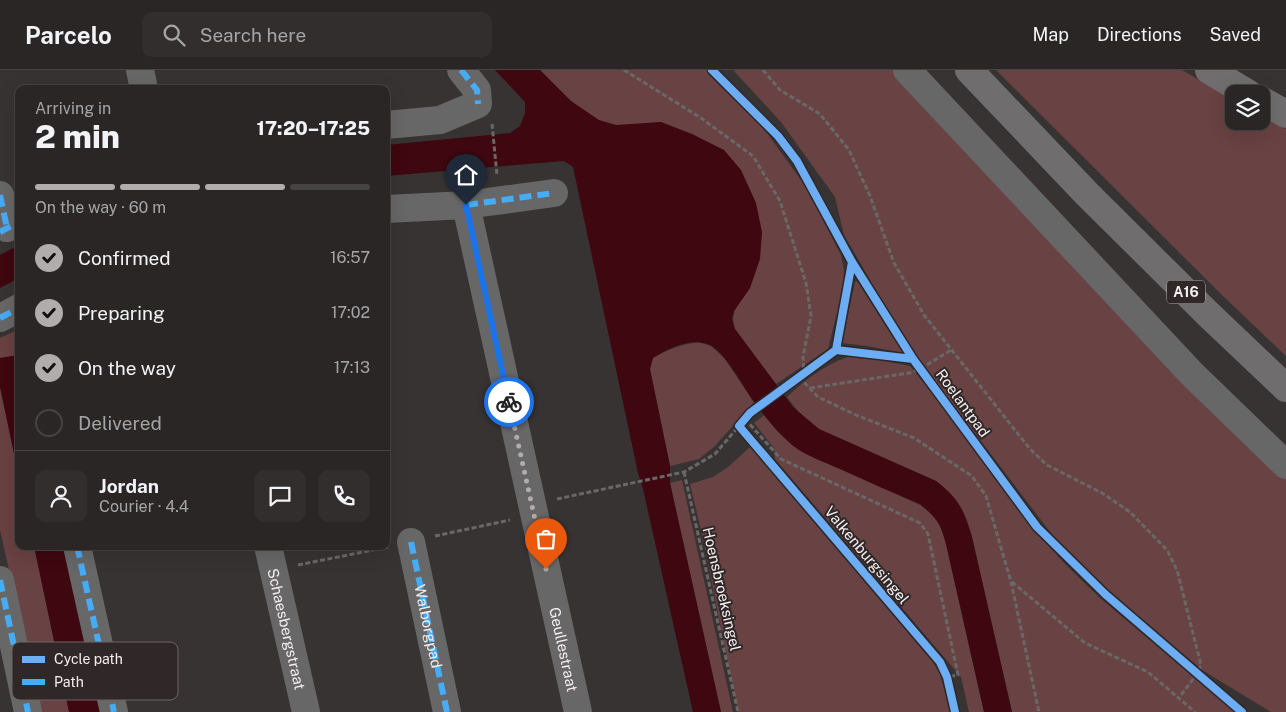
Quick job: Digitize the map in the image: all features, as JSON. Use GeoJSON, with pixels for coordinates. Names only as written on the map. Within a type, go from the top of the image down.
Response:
{"type":"FeatureCollection","features":[{"type":"Feature","properties":{"kind":"highway","name":"A16"},"geometry":{"type":"LineString","coordinates":[[969,70],[1087,194],[1286,388]]}},
{"type":"Feature","properties":{"kind":"highway"},"geometry":{"type":"LineString","coordinates":[[1209,70],[1234,85]]}},
{"type":"Feature","properties":{"kind":"highway"},"geometry":{"type":"LineString","coordinates":[[1270,105],[1286,114]]}},
{"type":"Feature","properties":{"kind":"street"},"geometry":{"type":"LineString","coordinates":[[140,70],[143,85]]}},
{"type":"Feature","properties":{"kind":"street"},"geometry":{"type":"LineString","coordinates":[[390,125],[440,120],[485,112],[477,90],[461,70]]}},
{"type":"Feature","properties":{"kind":"street"},"geometry":{"type":"LineString","coordinates":[[907,70],[1192,374],[1286,466]]}},
{"type":"Feature","properties":{"kind":"street"},"geometry":{"type":"LineString","coordinates":[[390,209],[466,205],[554,193]]}},
{"type":"Feature","properties":{"kind":"street"},"geometry":{"type":"LineString","coordinates":[[0,195],[9,228]]}},
{"type":"Feature","properties":{"kind":"street","name":"Geullestraat"},"geometry":{"type":"LineString","coordinates":[[466,205],[578,712]]}},
{"type":"Feature","properties":{"kind":"street"},"geometry":{"type":"LineString","coordinates":[[0,318],[15,310]]}},
{"type":"Feature","properties":{"kind":"street","name":"Walborgpad"},"geometry":{"type":"LineString","coordinates":[[411,542],[447,712]]}},
{"type":"Feature","properties":{"kind":"street"},"geometry":{"type":"LineString","coordinates":[[78,550],[98,642]]}},
{"type":"Feature","properties":{"kind":"street","name":"Schaesbergstraat"},"geometry":{"type":"LineString","coordinates":[[269,550],[306,712]]}},
{"type":"Feature","properties":{"kind":"street"},"geometry":{"type":"LineString","coordinates":[[0,580],[13,642]]}},
{"type":"Feature","properties":{"kind":"path"},"geometry":{"type":"LineString","coordinates":[[624,70],[701,118],[753,156],[780,201],[806,283],[811,316],[799,377]]}},
{"type":"Feature","properties":{"kind":"path"},"geometry":{"type":"LineString","coordinates":[[763,70],[780,90],[820,114],[849,150],[870,196],[894,263],[924,315],[1030,449],[1047,465],[1102,493],[1130,512],[1167,550],[1177,570],[1201,665],[1197,674],[1178,699]]}},
{"type":"Feature","properties":{"kind":"path"},"geometry":{"type":"LineString","coordinates":[[485,112],[497,178]]}},
{"type":"Feature","properties":{"kind":"path"},"geometry":{"type":"LineString","coordinates":[[810,388],[909,373],[918,366],[951,350]]}},
{"type":"Feature","properties":{"kind":"path"},"geometry":{"type":"LineString","coordinates":[[799,377],[812,368]]}},
{"type":"Feature","properties":{"kind":"path"},"geometry":{"type":"LineString","coordinates":[[799,377],[818,397],[856,415],[914,438],[972,476],[986,496],[1011,582],[1039,712]]}},
{"type":"Feature","properties":{"kind":"path"},"geometry":{"type":"LineString","coordinates":[[532,505],[684,472],[715,454],[748,416],[782,459],[920,523],[928,534],[958,675],[946,673],[949,686]]}},
{"type":"Feature","properties":{"kind":"path"},"geometry":{"type":"LineString","coordinates":[[739,426],[746,433]]}},
{"type":"Feature","properties":{"kind":"path"},"geometry":{"type":"LineString","coordinates":[[1011,582],[1084,642],[1148,672],[1195,712]]}},
{"type":"Feature","properties":{"kind":"path"},"geometry":{"type":"LineString","coordinates":[[1190,668],[1204,680]]}},
{"type":"Feature","properties":{"kind":"shaded area"},"geometry":{"type":"Polygon","coordinates":[[[495,70],[540,70],[571,101],[599,120],[616,125],[661,122],[692,134],[724,150],[741,170],[756,203],[762,232],[760,259],[750,288],[734,311],[732,319],[735,329],[793,407],[819,429],[936,481],[960,506],[972,537],[1012,712],[984,712],[946,544],[940,526],[931,513],[920,504],[815,458],[792,445],[754,402],[722,355],[710,345],[695,342],[673,347],[659,354],[653,358],[650,369],[670,466],[670,483],[721,712],[693,712],[638,473],[573,167],[564,161],[390,176],[390,145],[510,133],[520,126],[525,113],[525,102],[495,70]]]}},
{"type":"Feature","properties":{"kind":"shaded area"},"geometry":{"type":"Polygon","coordinates":[[[540,70],[709,70],[767,133],[806,187],[841,255],[844,270],[843,288],[828,349],[776,384],[735,329],[734,312],[750,288],[661,122],[625,126],[603,122],[583,111],[540,70]]]}},
{"type":"Feature","properties":{"kind":"shaded area"},"geometry":{"type":"Polygon","coordinates":[[[733,70],[901,70],[1286,478],[1286,712],[1271,712],[1202,670],[1115,596],[1054,537],[928,372],[894,321],[844,235],[835,197],[781,122],[733,70]]]}},
{"type":"Feature","properties":{"kind":"shaded area"},"geometry":{"type":"Polygon","coordinates":[[[996,70],[1182,70],[1225,95],[1225,130],[1270,130],[1270,121],[1286,129],[1286,356],[1224,297],[996,70]]]}},
{"type":"Feature","properties":{"kind":"shaded area"},"geometry":{"type":"Polygon","coordinates":[[[15,247],[15,280],[0,288],[0,255],[15,247]]]}},
{"type":"Feature","properties":{"kind":"shaded area"},"geometry":{"type":"Polygon","coordinates":[[[857,281],[903,353],[842,343],[855,282],[857,281]]]}},
{"type":"Feature","properties":{"kind":"shaded area"},"geometry":{"type":"Polygon","coordinates":[[[15,331],[15,356],[0,358],[0,338],[15,331]]]}},
{"type":"Feature","properties":{"kind":"shaded area"},"geometry":{"type":"Polygon","coordinates":[[[698,342],[711,346],[724,358],[754,402],[715,446],[699,459],[670,466],[650,369],[653,358],[686,344],[698,342]]]}},
{"type":"Feature","properties":{"kind":"shaded area"},"geometry":{"type":"Polygon","coordinates":[[[15,356],[15,458],[0,387],[0,358],[15,356]]]}},
{"type":"Feature","properties":{"kind":"shaded area"},"geometry":{"type":"Polygon","coordinates":[[[848,357],[864,357],[910,366],[947,412],[1034,530],[1068,567],[1099,597],[1235,712],[1012,712],[972,537],[960,506],[936,481],[819,429],[801,415],[787,397],[815,374],[831,364],[848,357]]]}},
{"type":"Feature","properties":{"kind":"shaded area"},"geometry":{"type":"Polygon","coordinates":[[[0,387],[15,458],[15,550],[35,550],[54,642],[25,642],[0,530],[0,387]]]}},
{"type":"Feature","properties":{"kind":"shaded area"},"geometry":{"type":"Polygon","coordinates":[[[764,415],[779,433],[794,446],[920,505],[938,522],[946,544],[984,712],[969,712],[961,677],[775,459],[774,448],[754,423],[764,415]]]}},
{"type":"Feature","properties":{"kind":"shaded area"},"geometry":{"type":"Polygon","coordinates":[[[750,447],[932,661],[940,674],[950,712],[738,712],[704,543],[690,484],[713,477],[728,467],[750,447]]]}},
{"type":"Feature","properties":{"kind":"shaded area"},"geometry":{"type":"Polygon","coordinates":[[[682,480],[733,712],[721,712],[670,483],[682,480]]]}},
{"type":"Feature","properties":{"kind":"shaded area"},"geometry":{"type":"Polygon","coordinates":[[[35,550],[66,550],[85,642],[54,642],[35,550]]]}},
{"type":"Feature","properties":{"kind":"shaded area"},"geometry":{"type":"Polygon","coordinates":[[[38,700],[66,700],[69,712],[41,712],[38,700]]]}},
{"type":"Feature","properties":{"kind":"shaded area"},"geometry":{"type":"Polygon","coordinates":[[[66,700],[97,700],[100,712],[69,712],[66,700]]]}},
{"type":"Feature","properties":{"kind":"marked path"},"geometry":{"type":"LineString","coordinates":[[461,70],[477,90],[478,104]]}},
{"type":"Feature","properties":{"kind":"marked path"},"geometry":{"type":"LineString","coordinates":[[466,205],[554,193]]}},
{"type":"Feature","properties":{"kind":"marked path"},"geometry":{"type":"LineString","coordinates":[[0,195],[7,228]]}},
{"type":"Feature","properties":{"kind":"marked path"},"geometry":{"type":"LineString","coordinates":[[0,232],[15,224]]}},
{"type":"Feature","properties":{"kind":"marked path"},"geometry":{"type":"LineString","coordinates":[[0,318],[15,310]]}},
{"type":"Feature","properties":{"kind":"marked path"},"geometry":{"type":"LineString","coordinates":[[411,542],[447,712]]}},
{"type":"Feature","properties":{"kind":"marked path"},"geometry":{"type":"LineString","coordinates":[[78,550],[98,642]]}},
{"type":"Feature","properties":{"kind":"marked path"},"geometry":{"type":"LineString","coordinates":[[0,580],[13,642]]}},
{"type":"Feature","properties":{"kind":"marked path"},"geometry":{"type":"LineString","coordinates":[[25,700],[28,712]]}},
{"type":"Feature","properties":{"kind":"marked path"},"geometry":{"type":"LineString","coordinates":[[111,700],[114,712]]}},
{"type":"Feature","properties":{"kind":"cycle path","name":"Roelantpad"},"geometry":{"type":"LineString","coordinates":[[712,70],[778,136],[797,161],[852,262],[913,359],[1037,527],[1105,594],[1242,712]]}},
{"type":"Feature","properties":{"kind":"cycle path","name":"Valkenburgsingel"},"geometry":{"type":"LineString","coordinates":[[852,262],[836,350],[750,413],[739,426],[940,662],[947,677],[955,712]]}},
{"type":"Feature","properties":{"kind":"cycle path"},"geometry":{"type":"LineString","coordinates":[[836,350],[913,359]]}},
{"type":"Feature","properties":{"kind":"way so far"},"geometry":{"type":"LineString","coordinates":[[509,402],[546,569]]}},
{"type":"Feature","properties":{"kind":"route"},"geometry":{"type":"LineString","coordinates":[[466,205],[509,402]]}}]}
